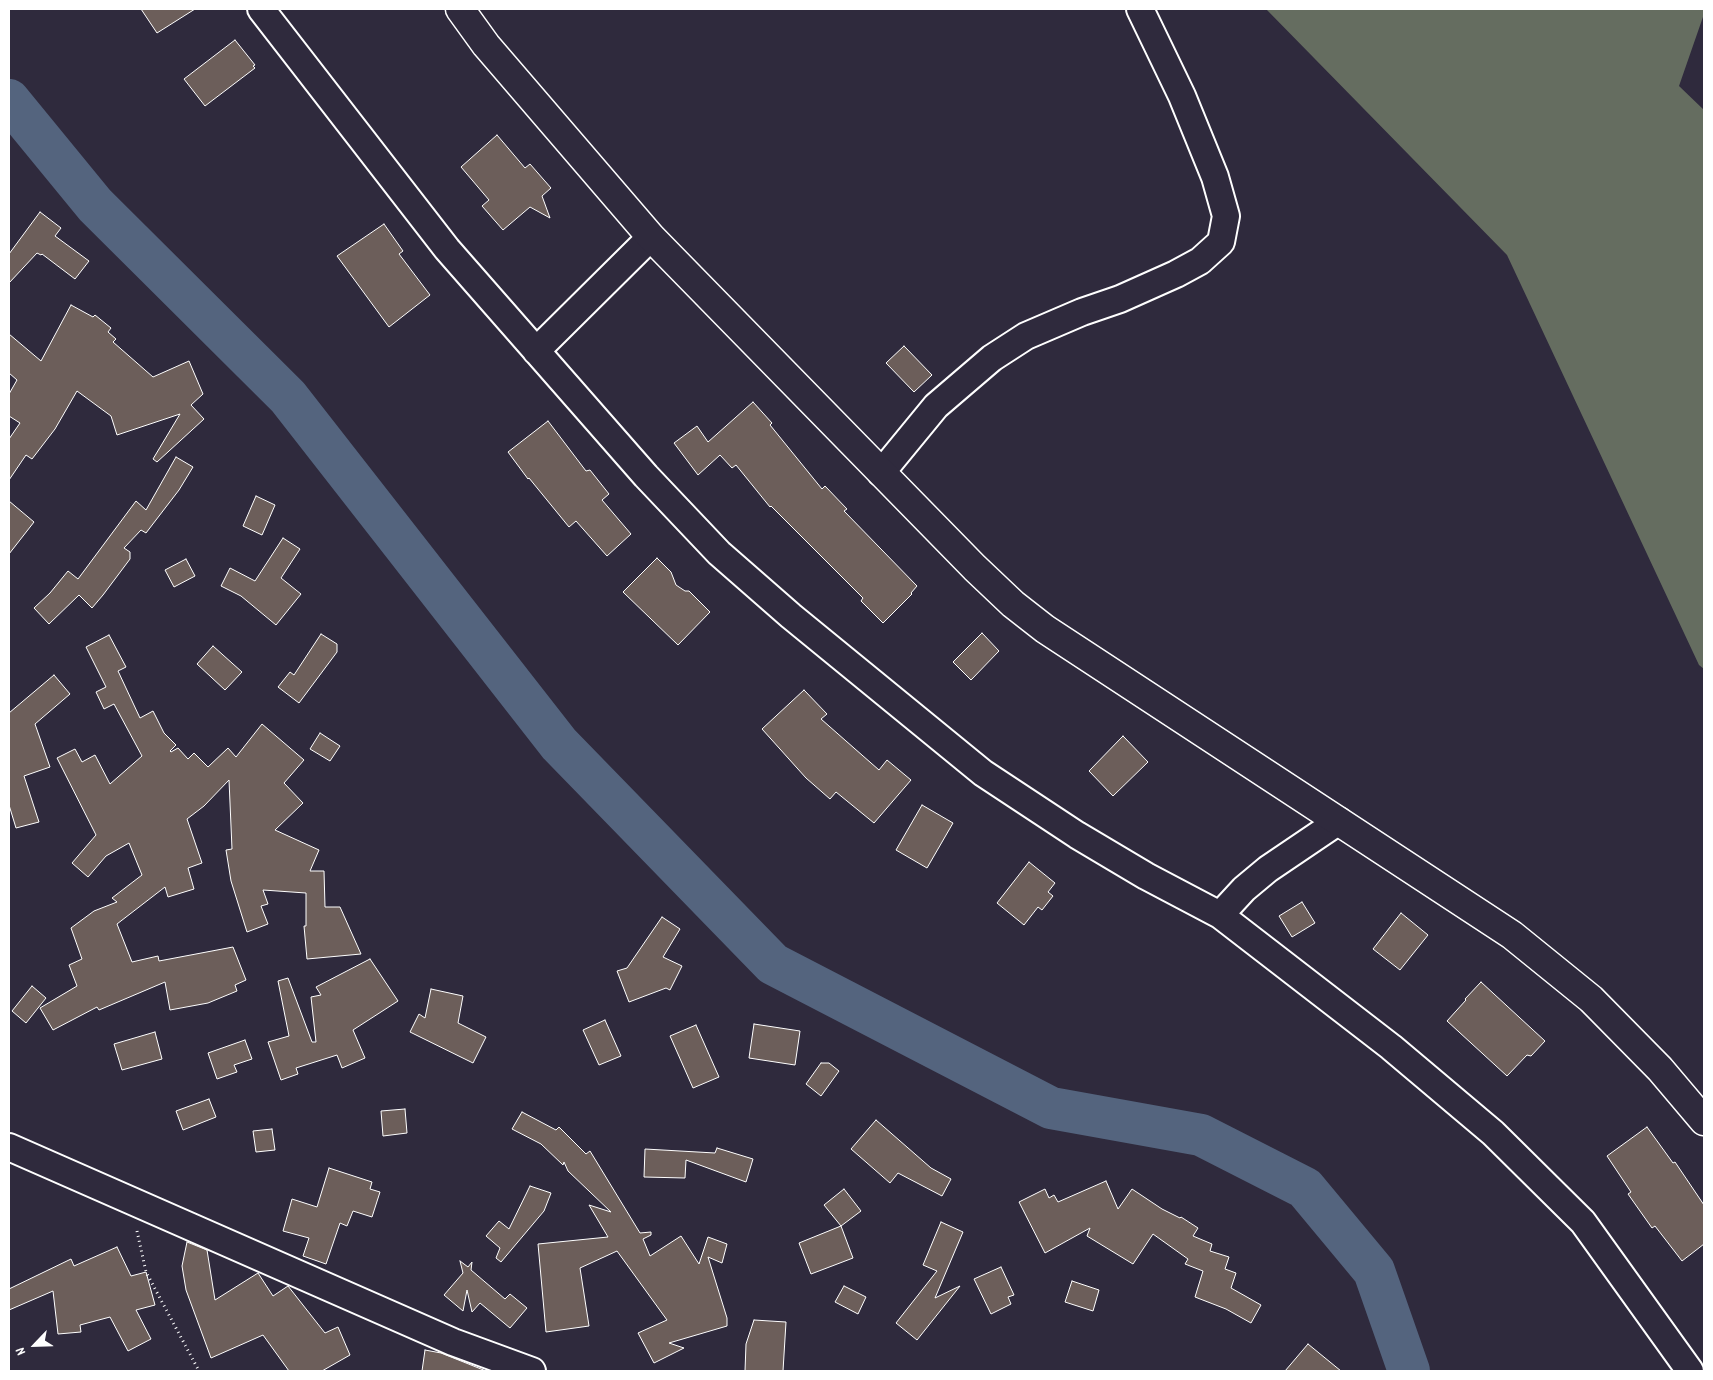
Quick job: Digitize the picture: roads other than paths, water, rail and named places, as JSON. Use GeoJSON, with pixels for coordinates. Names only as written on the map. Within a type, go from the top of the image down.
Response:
{"type":"FeatureCollection","features":[{"type":"Feature","properties":{"kind":"street"},"geometry":{"type":"LineString","coordinates":[[261,9],[447,249],[674,507],[719,553],[791,616],[982,773],[1146,876],[1220,915],[1391,1047],[1493,1133],[1582,1222],[1690,1371]]}},
{"type":"Feature","properties":{"kind":"street"},"geometry":{"type":"LineString","coordinates":[[460,9],[486,45],[651,237],[975,568],[1013,604],[1032,619],[1512,935],[1553,966],[1598,1006],[1660,1069],[1704,1121]]}},
{"type":"Feature","properties":{"kind":"street"},"geometry":{"type":"LineString","coordinates":[[881,472],[936,406],[992,358],[1026,336],[1082,312],[1120,299],[1176,274],[1200,261],[1221,242],[1226,216],[1215,177],[1182,96],[1140,9]]}},
{"type":"Feature","properties":{"kind":"street"},"geometry":{"type":"LineString","coordinates":[[536,351],[651,237]]}},
{"type":"Feature","properties":{"kind":"street"},"geometry":{"type":"LineString","coordinates":[[1220,915],[1244,889],[1268,869],[1339,821]]}},
{"type":"Feature","properties":{"kind":"street"},"geometry":{"type":"LineString","coordinates":[[9,1147],[453,1342],[532,1371]]}},
{"type":"Feature","properties":{"kind":"waterway"},"geometry":{"type":"LineString","coordinates":[[9,100],[95,205],[288,397],[559,744],[773,964],[1051,1108],[1201,1135],[1305,1188],[1374,1271],[1409,1371]]}}]}
